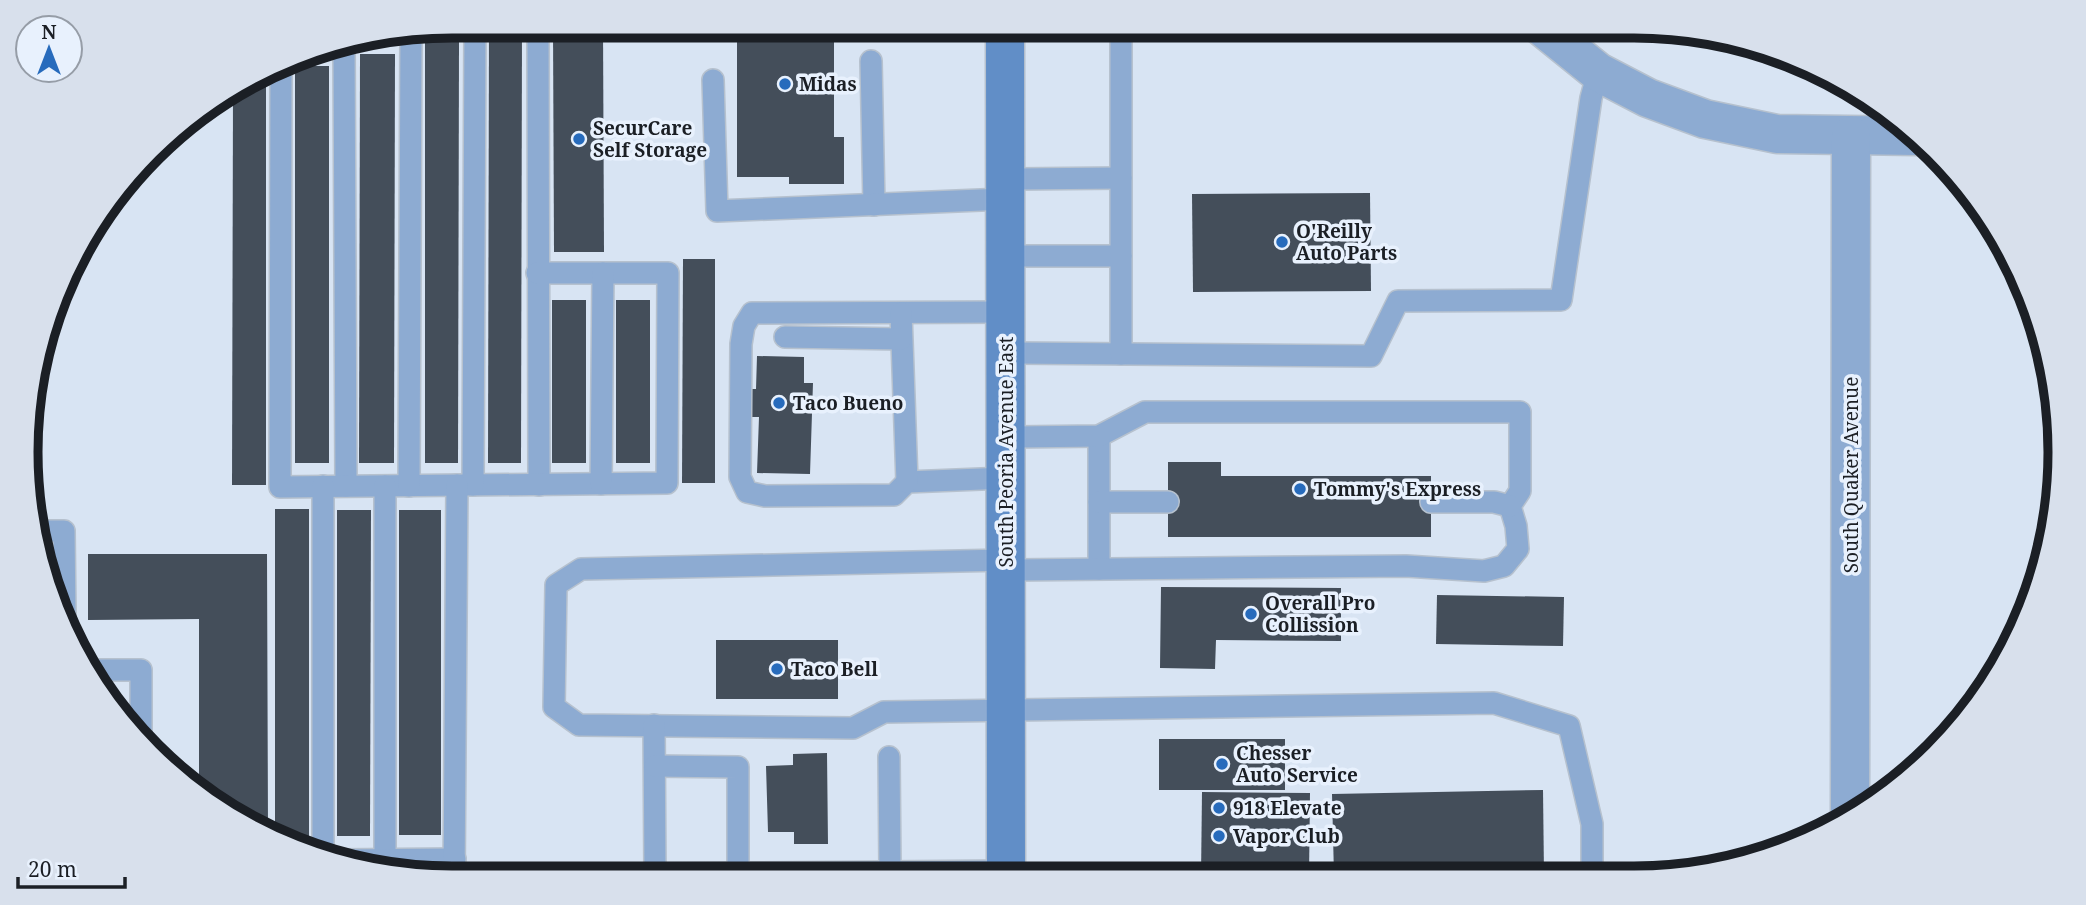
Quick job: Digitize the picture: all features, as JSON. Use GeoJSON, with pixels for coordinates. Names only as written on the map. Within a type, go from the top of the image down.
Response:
{"type":"FeatureCollection","features":[{"type":"Feature","properties":{"kind":"main road","name":"South Peoria Avenue East"},"geometry":{"type":"LineString","coordinates":[[1005,39],[1006,866]]}},
{"type":"Feature","properties":{"kind":"street"},"geometry":{"type":"LineString","coordinates":[[1557,39],[1598,72],[1648,99],[1705,119],[1777,134],[1900,136]]}},
{"type":"Feature","properties":{"kind":"street","name":"South Quaker Avenue"},"geometry":{"type":"LineString","coordinates":[[1850,805],[1851,136]]}},
{"type":"Feature","properties":{"kind":"lane"},"geometry":{"type":"LineString","coordinates":[[455,866],[475,39]]}},
{"type":"Feature","properties":{"kind":"lane"},"geometry":{"type":"LineString","coordinates":[[538,39],[539,485]]}},
{"type":"Feature","properties":{"kind":"lane"},"geometry":{"type":"LineString","coordinates":[[1121,39],[1121,354]]}},
{"type":"Feature","properties":{"kind":"lane"},"geometry":{"type":"LineString","coordinates":[[409,486],[411,41]]}},
{"type":"Feature","properties":{"kind":"lane"},"geometry":{"type":"LineString","coordinates":[[344,53],[346,486]]}},
{"type":"Feature","properties":{"kind":"lane"},"geometry":{"type":"LineString","coordinates":[[871,61],[874,205]]}},
{"type":"Feature","properties":{"kind":"lane"},"geometry":{"type":"LineString","coordinates":[[1006,353],[1371,356],[1398,301],[1561,300],[1591,99],[1598,72]]}},
{"type":"Feature","properties":{"kind":"lane"},"geometry":{"type":"LineString","coordinates":[[281,76],[280,487],[667,483],[668,273],[537,273]]}},
{"type":"Feature","properties":{"kind":"lane"},"geometry":{"type":"LineString","coordinates":[[713,80],[717,211],[874,205],[1121,178]]}},
{"type":"Feature","properties":{"kind":"lane"},"geometry":{"type":"LineString","coordinates":[[1006,256],[1121,256]]}},
{"type":"Feature","properties":{"kind":"lane"},"geometry":{"type":"LineString","coordinates":[[601,484],[603,273]]}},
{"type":"Feature","properties":{"kind":"lane"},"geometry":{"type":"LineString","coordinates":[[1006,312],[752,313],[744,326],[741,344],[740,477],[747,492],[765,496],[894,495],[907,482],[1006,478]]}},
{"type":"Feature","properties":{"kind":"lane"},"geometry":{"type":"LineString","coordinates":[[901,313],[907,482]]}},
{"type":"Feature","properties":{"kind":"lane"},"geometry":{"type":"LineString","coordinates":[[785,337],[901,339]]}},
{"type":"Feature","properties":{"kind":"lane"},"geometry":{"type":"LineString","coordinates":[[1006,437],[1099,436],[1145,412],[1520,412],[1515,498],[1518,549],[1504,566],[1484,571],[1406,566],[1099,569],[1006,565],[581,569],[556,585],[554,707],[579,725],[853,728],[884,712],[1494,703],[1569,726],[1592,824],[1592,866]]}},
{"type":"Feature","properties":{"kind":"lane"},"geometry":{"type":"LineString","coordinates":[[1099,436],[1099,569]]}},
{"type":"Feature","properties":{"kind":"lane"},"geometry":{"type":"LineString","coordinates":[[323,486],[323,846]]}},
{"type":"Feature","properties":{"kind":"lane"},"geometry":{"type":"LineString","coordinates":[[385,486],[385,861]]}},
{"type":"Feature","properties":{"kind":"lane"},"geometry":{"type":"LineString","coordinates":[[1431,502],[1494,502],[1515,498]]}},
{"type":"Feature","properties":{"kind":"lane"},"geometry":{"type":"LineString","coordinates":[[1099,502],[1168,502]]}},
{"type":"Feature","properties":{"kind":"lane"},"geometry":{"type":"LineString","coordinates":[[46,531],[64,531],[65,598]]}},
{"type":"Feature","properties":{"kind":"lane"},"geometry":{"type":"LineString","coordinates":[[100,670],[141,670],[141,725]]}},
{"type":"Feature","properties":{"kind":"lane"},"geometry":{"type":"LineString","coordinates":[[654,725],[655,866]]}},
{"type":"Feature","properties":{"kind":"lane"},"geometry":{"type":"LineString","coordinates":[[889,757],[890,866]]}},
{"type":"Feature","properties":{"kind":"lane"},"geometry":{"type":"LineString","coordinates":[[655,766],[738,767],[738,866]]}},
{"type":"Feature","properties":{"kind":"building"},"geometry":{"type":"Polygon","coordinates":[[[489,39],[522,39],[521,463],[488,463],[489,39]]]}},
{"type":"Feature","properties":{"kind":"building","name":"SecurCare Self Storage"},"geometry":{"type":"Polygon","coordinates":[[[553,39],[603,39],[604,252],[554,252],[553,39]]]}},
{"type":"Feature","properties":{"kind":"building","name":"Midas"},"geometry":{"type":"Polygon","coordinates":[[[737,39],[834,39],[834,137],[844,137],[844,184],[789,184],[789,177],[737,177],[737,39]]]}},
{"type":"Feature","properties":{"kind":"building"},"geometry":{"type":"Polygon","coordinates":[[[425,42],[459,42],[458,463],[425,463],[425,42]]]}},
{"type":"Feature","properties":{"kind":"building"},"geometry":{"type":"Polygon","coordinates":[[[360,54],[395,54],[394,463],[359,463],[360,54]]]}},
{"type":"Feature","properties":{"kind":"building"},"geometry":{"type":"Polygon","coordinates":[[[304,66],[329,66],[329,463],[295,463],[295,70],[304,66]]]}},
{"type":"Feature","properties":{"kind":"building"},"geometry":{"type":"Polygon","coordinates":[[[266,83],[266,485],[232,485],[233,101],[266,83]]]}},
{"type":"Feature","properties":{"kind":"building","name":"O'Reilly Auto Parts"},"geometry":{"type":"Polygon","coordinates":[[[1370,193],[1371,291],[1193,292],[1192,194],[1370,193]]]}},
{"type":"Feature","properties":{"kind":"building"},"geometry":{"type":"Polygon","coordinates":[[[683,259],[715,259],[715,483],[682,483],[683,259]]]}},
{"type":"Feature","properties":{"kind":"building"},"geometry":{"type":"Polygon","coordinates":[[[552,300],[586,300],[586,463],[552,463],[552,300]]]}},
{"type":"Feature","properties":{"kind":"building"},"geometry":{"type":"Polygon","coordinates":[[[616,300],[650,300],[650,463],[616,463],[616,300]]]}},
{"type":"Feature","properties":{"kind":"building","name":"Taco Bueno"},"geometry":{"type":"Polygon","coordinates":[[[757,356],[804,357],[804,383],[813,383],[810,474],[757,473],[759,417],[745,417],[745,389],[756,389],[757,356]]]}},
{"type":"Feature","properties":{"kind":"building","name":"Tommy's Express"},"geometry":{"type":"Polygon","coordinates":[[[1168,462],[1221,462],[1221,476],[1431,476],[1431,537],[1168,537],[1168,462]]]}},
{"type":"Feature","properties":{"kind":"building"},"geometry":{"type":"Polygon","coordinates":[[[275,509],[309,509],[309,841],[275,827],[275,509]]]}},
{"type":"Feature","properties":{"kind":"building"},"geometry":{"type":"Polygon","coordinates":[[[337,510],[371,510],[370,836],[337,836],[337,510]]]}},
{"type":"Feature","properties":{"kind":"building"},"geometry":{"type":"Polygon","coordinates":[[[399,510],[441,510],[441,835],[399,835],[399,510]]]}},
{"type":"Feature","properties":{"kind":"building"},"geometry":{"type":"Polygon","coordinates":[[[88,554],[267,554],[268,823],[199,780],[199,619],[88,620],[88,554]]]}},
{"type":"Feature","properties":{"kind":"building","name":"Overall Pro Collission"},"geometry":{"type":"Polygon","coordinates":[[[1161,587],[1341,588],[1341,641],[1216,640],[1215,669],[1160,668],[1161,587]]]}},
{"type":"Feature","properties":{"kind":"building"},"geometry":{"type":"Polygon","coordinates":[[[1437,595],[1564,597],[1563,646],[1436,644],[1437,595]]]}},
{"type":"Feature","properties":{"kind":"building","name":"Taco Bell"},"geometry":{"type":"Polygon","coordinates":[[[716,640],[838,640],[838,699],[716,699],[716,640]]]}},
{"type":"Feature","properties":{"kind":"building","name":"Chesser Auto Service"},"geometry":{"type":"Polygon","coordinates":[[[1159,739],[1285,739],[1285,790],[1159,790],[1159,739]]]}},
{"type":"Feature","properties":{"kind":"building"},"geometry":{"type":"Polygon","coordinates":[[[827,753],[828,844],[794,844],[794,832],[768,832],[766,766],[793,765],[793,754],[827,753]]]}},
{"type":"Feature","properties":{"kind":"building"},"geometry":{"type":"Polygon","coordinates":[[[1543,790],[1544,866],[1334,866],[1332,794],[1543,790]]]}},
{"type":"Feature","properties":{"kind":"building"},"geometry":{"type":"Polygon","coordinates":[[[1202,792],[1310,793],[1309,866],[1201,866],[1202,792]]]}},
{"type":"Feature","properties":{"kind":"place","name":"Midas"},"geometry":{"type":"Point","coordinates":[785,84]}},
{"type":"Feature","properties":{"kind":"place","name":"SecurCare Self Storage"},"geometry":{"type":"Point","coordinates":[579,139]}},
{"type":"Feature","properties":{"kind":"place","name":"O'Reilly Auto Parts"},"geometry":{"type":"Point","coordinates":[1282,242]}},
{"type":"Feature","properties":{"kind":"place","name":"Taco Bueno"},"geometry":{"type":"Point","coordinates":[779,403]}},
{"type":"Feature","properties":{"kind":"place","name":"Tommy's Express"},"geometry":{"type":"Point","coordinates":[1300,489]}},
{"type":"Feature","properties":{"kind":"place","name":"Overall Pro Collission"},"geometry":{"type":"Point","coordinates":[1251,614]}},
{"type":"Feature","properties":{"kind":"place","name":"Taco Bell"},"geometry":{"type":"Point","coordinates":[777,669]}},
{"type":"Feature","properties":{"kind":"place","name":"Chesser Auto Service"},"geometry":{"type":"Point","coordinates":[1222,764]}},
{"type":"Feature","properties":{"kind":"place","name":"918 Elevate"},"geometry":{"type":"Point","coordinates":[1219,808]}},
{"type":"Feature","properties":{"kind":"place","name":"Vapor Club"},"geometry":{"type":"Point","coordinates":[1219,836]}}]}
